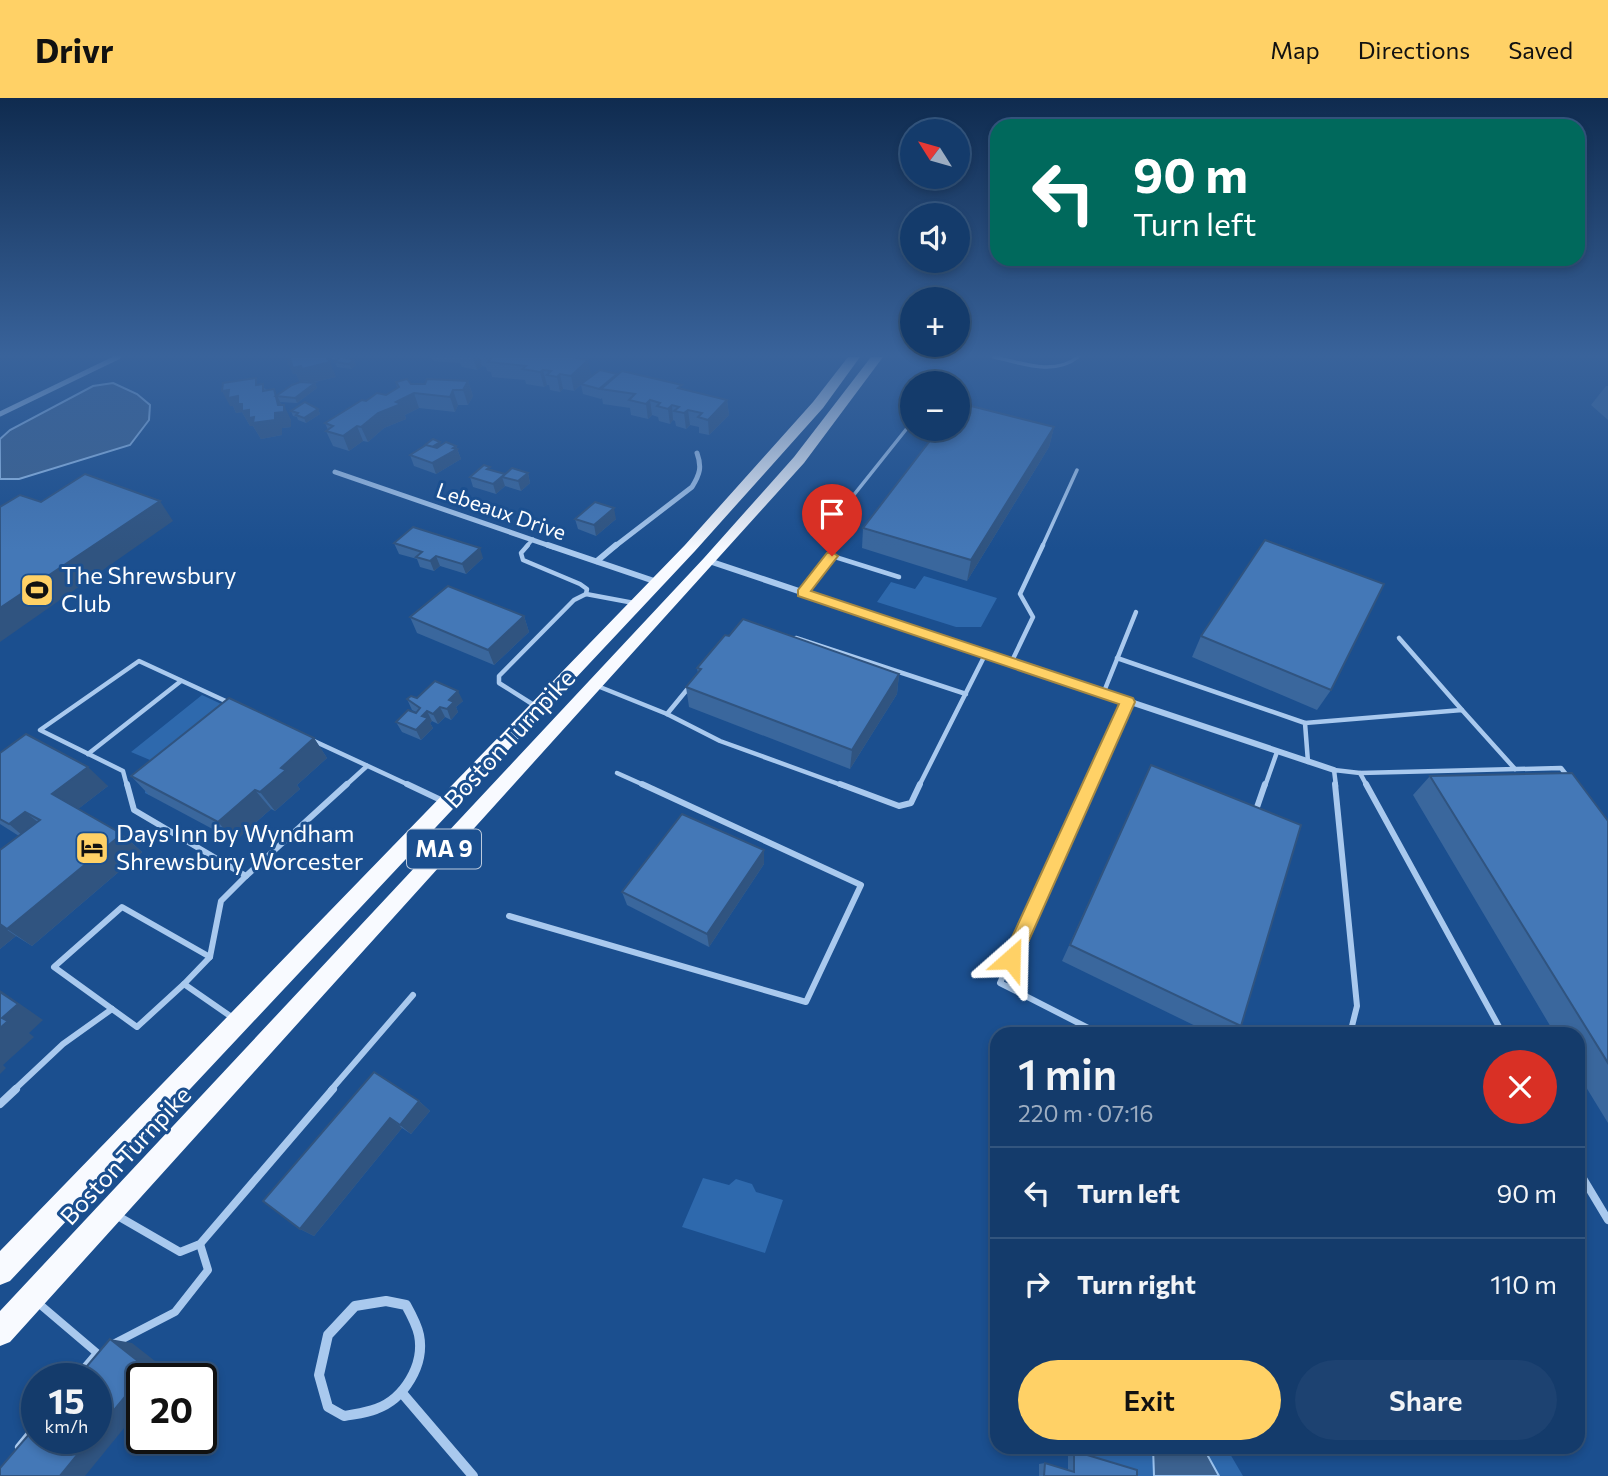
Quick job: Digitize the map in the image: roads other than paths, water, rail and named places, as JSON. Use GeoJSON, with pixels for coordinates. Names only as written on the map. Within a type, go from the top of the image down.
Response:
{"type":"FeatureCollection","features":[{"type":"Feature","properties":{"kind":"highway","name":"Boston Turnpike"},"geometry":{"type":"LineString","coordinates":[[0,1271],[448,803],[804,421]]}},
{"type":"Feature","properties":{"kind":"highway","name":"Boston Turnpike"},"geometry":{"type":"LineString","coordinates":[[0,1332],[709,561],[799,460],[828,421]]}},
{"type":"Feature","properties":{"kind":"street"},"geometry":{"type":"LineString","coordinates":[[597,561],[636,528],[664,512],[697,481],[702,467],[702,460],[697,453]]}},
{"type":"Feature","properties":{"kind":"street","name":"Lebeaux Drive"},"geometry":{"type":"LineString","coordinates":[[335,472],[657,582]]}},
{"type":"Feature","properties":{"kind":"street"},"geometry":{"type":"LineString","coordinates":[[709,561],[1335,771]]}},
{"type":"Feature","properties":{"kind":"street"},"geometry":{"type":"LineString","coordinates":[[386,1301],[407,1305],[419,1332],[421,1350],[413,1374],[402,1393],[377,1409],[344,1416],[328,1407],[319,1375],[328,1335],[355,1306],[386,1301]]}},
{"type":"Feature","properties":{"kind":"street"},"geometry":{"type":"LineString","coordinates":[[402,1393],[473,1476]]}},
{"type":"Feature","properties":{"kind":"lane"},"geometry":{"type":"LineString","coordinates":[[803,593],[832,556],[829,526],[900,437]]}},
{"type":"Feature","properties":{"kind":"lane"},"geometry":{"type":"LineString","coordinates":[[1010,663],[1033,617],[1020,594],[1077,470]]}},
{"type":"Feature","properties":{"kind":"lane"},"geometry":{"type":"LineString","coordinates":[[533,539],[521,552],[523,560],[580,584],[587,589],[586,594]]}},
{"type":"Feature","properties":{"kind":"lane"},"geometry":{"type":"LineString","coordinates":[[832,556],[899,578]]}},
{"type":"Feature","properties":{"kind":"lane"},"geometry":{"type":"LineString","coordinates":[[537,707],[499,683],[499,676],[562,610],[586,594],[636,604]]}},
{"type":"Feature","properties":{"kind":"lane"},"geometry":{"type":"LineString","coordinates":[[1103,694],[1136,612]]}},
{"type":"Feature","properties":{"kind":"lane"},"geometry":{"type":"LineString","coordinates":[[790,636],[966,695]]}},
{"type":"Feature","properties":{"kind":"lane"},"geometry":{"type":"LineString","coordinates":[[1399,638],[1515,769]]}},
{"type":"Feature","properties":{"kind":"lane"},"geometry":{"type":"LineString","coordinates":[[595,685],[667,714],[720,741],[899,806],[911,803],[985,654]]}},
{"type":"Feature","properties":{"kind":"lane"},"geometry":{"type":"LineString","coordinates":[[1117,659],[1305,723],[1462,710]]}},
{"type":"Feature","properties":{"kind":"lane"},"geometry":{"type":"LineString","coordinates":[[30,738],[139,661],[243,709]]}},
{"type":"Feature","properties":{"kind":"lane"},"geometry":{"type":"LineString","coordinates":[[88,754],[181,681]]}},
{"type":"Feature","properties":{"kind":"lane"},"geometry":{"type":"LineString","coordinates":[[667,714],[691,685]]}},
{"type":"Feature","properties":{"kind":"lane"},"geometry":{"type":"LineString","coordinates":[[1086,1027],[1000,983],[1127,702]]}},
{"type":"Feature","properties":{"kind":"lane"},"geometry":{"type":"LineString","coordinates":[[1305,723],[1308,762]]}},
{"type":"Feature","properties":{"kind":"lane"},"geometry":{"type":"LineString","coordinates":[[40,730],[123,771],[134,810],[246,876]]}},
{"type":"Feature","properties":{"kind":"lane"},"geometry":{"type":"LineString","coordinates":[[305,737],[448,803]]}},
{"type":"Feature","properties":{"kind":"lane"},"geometry":{"type":"LineString","coordinates":[[1251,826],[1277,752]]}},
{"type":"Feature","properties":{"kind":"lane"},"geometry":{"type":"LineString","coordinates":[[210,957],[122,907],[54,967],[137,1027],[210,957],[221,901],[367,766]]}},
{"type":"Feature","properties":{"kind":"lane"},"geometry":{"type":"LineString","coordinates":[[1352,1027],[1357,1006],[1335,771],[1360,773],[1561,768],[1577,788]]}},
{"type":"Feature","properties":{"kind":"lane"},"geometry":{"type":"LineString","coordinates":[[509,916],[806,1002],[862,885],[617,773]]}},
{"type":"Feature","properties":{"kind":"lane"},"geometry":{"type":"LineString","coordinates":[[1360,773],[1499,1027]]}},
{"type":"Feature","properties":{"kind":"lane"},"geometry":{"type":"LineString","coordinates":[[184,984],[239,1022]]}},
{"type":"Feature","properties":{"kind":"lane"},"geometry":{"type":"LineString","coordinates":[[110,1212],[180,1252],[200,1244],[413,995]]}},
{"type":"Feature","properties":{"kind":"lane"},"geometry":{"type":"LineString","coordinates":[[0,1104],[63,1044],[112,1009]]}},
{"type":"Feature","properties":{"kind":"lane"},"geometry":{"type":"LineString","coordinates":[[1585,1182],[1608,1220]]}},
{"type":"Feature","properties":{"kind":"lane"},"geometry":{"type":"LineString","coordinates":[[89,1363],[97,1353],[174,1312],[208,1270],[200,1244]]}},
{"type":"Feature","properties":{"kind":"lane"},"geometry":{"type":"LineString","coordinates":[[32,1298],[97,1353]]}},
{"type":"Feature","properties":{"kind":"lane"},"geometry":{"type":"LineString","coordinates":[[15,1451],[21,1444]]}},
{"type":"Feature","properties":{"kind":"place","name":"The Shrewsbury Club"},"geometry":{"type":"Point","coordinates":[37,590]}},
{"type":"Feature","properties":{"kind":"place","name":"Days Inn by Wyndham Shrewsbury Worcester"},"geometry":{"type":"Point","coordinates":[92,848]}}]}
